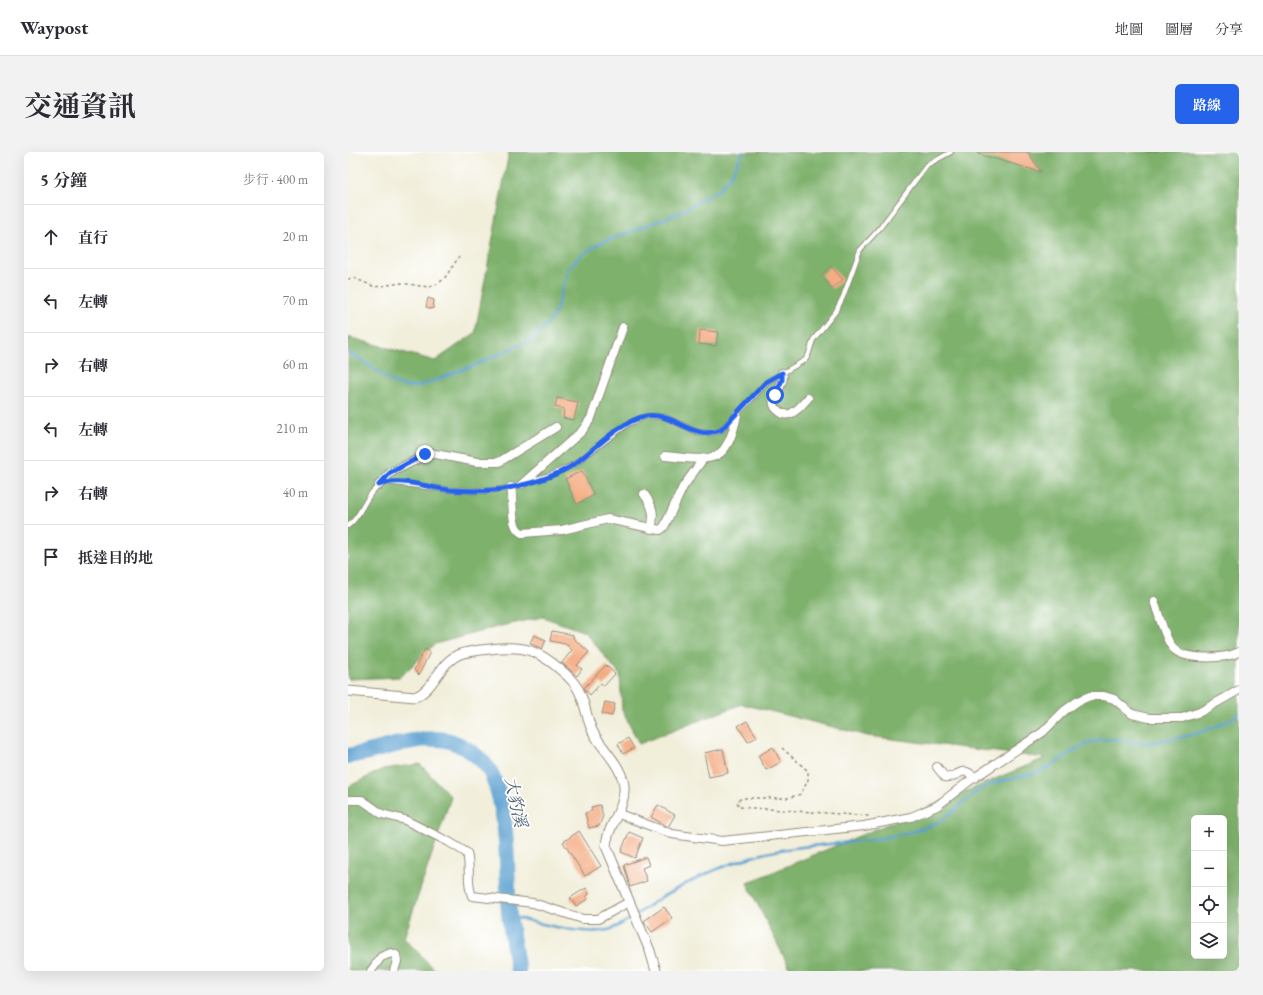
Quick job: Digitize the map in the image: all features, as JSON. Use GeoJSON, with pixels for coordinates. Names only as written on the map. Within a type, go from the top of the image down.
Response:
{"type":"FeatureCollection","features":[{"type":"Feature","properties":{"kind":"street"},"geometry":{"type":"LineString","coordinates":[[522,484],[582,431],[591,418],[623,327]]}},
{"type":"Feature","properties":{"kind":"street"},"geometry":{"type":"LineString","coordinates":[[782,373],[782,380],[773,402],[774,406],[780,413],[789,414],[800,409],[808,398]]}},
{"type":"Feature","properties":{"kind":"street"},"geometry":{"type":"LineString","coordinates":[[665,456],[702,459],[716,455],[728,446],[736,415]]}},
{"type":"Feature","properties":{"kind":"street"},"geometry":{"type":"LineString","coordinates":[[379,485],[390,473],[411,460],[430,453],[477,462],[499,462],[556,427]]}},
{"type":"Feature","properties":{"kind":"street"},"geometry":{"type":"LineString","coordinates":[[511,487],[515,525],[518,531],[522,533],[562,530],[608,519],[651,530],[660,530],[664,527],[683,487],[702,459]]}},
{"type":"Feature","properties":{"kind":"street"},"geometry":{"type":"LineString","coordinates":[[644,494],[650,501],[654,514],[651,530]]}},
{"type":"Feature","properties":{"kind":"street"},"geometry":{"type":"LineString","coordinates":[[1154,601],[1170,644],[1178,652],[1201,657],[1218,658],[1239,652]]}},
{"type":"Feature","properties":{"kind":"street"},"geometry":{"type":"LineString","coordinates":[[348,691],[415,697],[422,694],[429,688],[440,670],[450,660],[459,655],[473,651],[506,647],[522,647],[534,651],[550,660],[578,687],[593,732],[617,766],[623,778],[624,787],[619,814],[608,835],[606,846],[656,971]]}},
{"type":"Feature","properties":{"kind":"street"},"geometry":{"type":"LineString","coordinates":[[619,814],[672,834],[722,841],[864,826],[910,817],[937,806],[975,778],[1043,732],[1064,711],[1078,700],[1090,696],[1104,696],[1114,699],[1132,714],[1140,716],[1182,718],[1200,712],[1239,690]]}},
{"type":"Feature","properties":{"kind":"street"},"geometry":{"type":"LineString","coordinates":[[937,768],[945,777],[953,776],[965,771],[975,778]]}},
{"type":"Feature","properties":{"kind":"street"},"geometry":{"type":"LineString","coordinates":[[348,800],[362,800],[382,814],[405,820],[449,842],[467,854],[469,861],[468,886],[472,896],[533,903],[568,915],[590,920],[598,919],[630,906]]}},
{"type":"Feature","properties":{"kind":"street"},"geometry":{"type":"LineString","coordinates":[[370,971],[381,957],[391,953],[396,956],[397,960],[394,971]]}},
{"type":"Feature","properties":{"kind":"lane"},"geometry":{"type":"LineString","coordinates":[[348,526],[357,517],[368,497],[379,485],[391,481],[450,490],[488,490],[511,487],[550,475],[574,464],[628,424],[639,418],[654,415],[665,417],[691,430],[708,433],[721,430],[766,382],[798,365],[808,356],[813,340],[836,311],[843,297],[860,250],[880,228],[927,164],[951,152]]}},
{"type":"Feature","properties":{"kind":"path"},"geometry":{"type":"LineString","coordinates":[[348,279],[354,278],[375,287],[401,283],[428,287],[434,286],[444,279],[459,257]]}},
{"type":"Feature","properties":{"kind":"path"},"geometry":{"type":"LineString","coordinates":[[782,748],[808,771],[808,780],[801,794],[788,798],[742,798],[737,801],[739,806],[873,816]]}},
{"type":"Feature","properties":{"kind":"green space"},"geometry":{"type":"Polygon","coordinates":[[[509,152],[1239,152],[1239,971],[791,971],[747,883],[1045,758],[868,736],[742,704],[639,744],[622,710],[620,675],[585,632],[543,617],[501,626],[435,644],[400,677],[348,679],[348,337],[435,361],[475,333],[509,152]]]}},
{"type":"Feature","properties":{"kind":"green space"},"geometry":{"type":"Polygon","coordinates":[[[420,764],[451,797],[404,938],[436,971],[348,971],[348,787],[383,769],[420,764]]]}},
{"type":"Feature","properties":{"kind":"building"},"geometry":{"type":"Polygon","coordinates":[[[978,152],[1028,152],[1041,172],[978,154],[978,152]]]}},
{"type":"Feature","properties":{"kind":"building"},"geometry":{"type":"Polygon","coordinates":[[[831,266],[843,280],[832,289],[821,275],[831,266]]]}},
{"type":"Feature","properties":{"kind":"building"},"geometry":{"type":"Polygon","coordinates":[[[428,298],[434,300],[433,309],[426,307],[428,298]]]}},
{"type":"Feature","properties":{"kind":"building"},"geometry":{"type":"Polygon","coordinates":[[[700,330],[718,332],[716,346],[699,344],[700,330]]]}},
{"type":"Feature","properties":{"kind":"building"},"geometry":{"type":"Polygon","coordinates":[[[557,398],[578,402],[574,420],[563,418],[564,409],[555,407],[557,398]]]}},
{"type":"Feature","properties":{"kind":"building"},"geometry":{"type":"Polygon","coordinates":[[[582,471],[594,495],[577,504],[565,479],[582,471]]]}},
{"type":"Feature","properties":{"kind":"building"},"geometry":{"type":"Polygon","coordinates":[[[552,631],[573,635],[573,638],[589,652],[577,665],[582,669],[577,676],[562,663],[572,650],[566,644],[550,641],[552,631]]]}},
{"type":"Feature","properties":{"kind":"building"},"geometry":{"type":"Polygon","coordinates":[[[534,635],[546,640],[542,649],[530,643],[534,635]]]}},
{"type":"Feature","properties":{"kind":"building"},"geometry":{"type":"Polygon","coordinates":[[[425,649],[430,652],[419,675],[414,670],[425,649]]]}},
{"type":"Feature","properties":{"kind":"building"},"geometry":{"type":"Polygon","coordinates":[[[606,665],[615,674],[604,686],[601,683],[590,695],[584,688],[606,665]]]}},
{"type":"Feature","properties":{"kind":"building"},"geometry":{"type":"Polygon","coordinates":[[[605,702],[615,704],[612,716],[602,714],[605,702]]]}},
{"type":"Feature","properties":{"kind":"building"},"geometry":{"type":"Polygon","coordinates":[[[747,721],[757,737],[748,742],[738,726],[747,721]]]}},
{"type":"Feature","properties":{"kind":"building"},"geometry":{"type":"Polygon","coordinates":[[[628,738],[634,748],[623,754],[618,744],[628,738]]]}},
{"type":"Feature","properties":{"kind":"building"},"geometry":{"type":"Polygon","coordinates":[[[773,747],[781,762],[766,770],[758,756],[773,747]]]}},
{"type":"Feature","properties":{"kind":"building"},"geometry":{"type":"Polygon","coordinates":[[[723,749],[728,773],[709,777],[704,753],[723,749]]]}},
{"type":"Feature","properties":{"kind":"building"},"geometry":{"type":"Polygon","coordinates":[[[600,805],[603,816],[599,826],[589,828],[585,813],[592,811],[591,807],[600,805]]]}},
{"type":"Feature","properties":{"kind":"building"},"geometry":{"type":"Polygon","coordinates":[[[658,805],[675,815],[668,827],[651,817],[658,805]]]}},
{"type":"Feature","properties":{"kind":"building"},"geometry":{"type":"Polygon","coordinates":[[[579,831],[601,866],[585,876],[563,842],[579,831]]]}},
{"type":"Feature","properties":{"kind":"building"},"geometry":{"type":"Polygon","coordinates":[[[629,832],[643,838],[635,858],[621,852],[629,832]]]}},
{"type":"Feature","properties":{"kind":"building"},"geometry":{"type":"Polygon","coordinates":[[[646,857],[649,865],[642,868],[647,881],[630,887],[624,865],[646,857]]]}},
{"type":"Feature","properties":{"kind":"building"},"geometry":{"type":"Polygon","coordinates":[[[586,888],[589,894],[586,897],[588,899],[576,906],[570,898],[586,888]]]}},
{"type":"Feature","properties":{"kind":"building"},"geometry":{"type":"Polygon","coordinates":[[[664,907],[672,918],[652,932],[644,921],[664,907]]]}},
{"type":"Feature","properties":{"kind":"waterway"},"geometry":{"type":"LineString","coordinates":[[348,353],[357,357],[392,382],[405,387],[420,386],[475,365],[533,339],[547,325],[556,311],[568,269],[581,255],[601,243],[681,212],[718,190],[730,177],[743,152]]}},
{"type":"Feature","properties":{"kind":"waterway"},"geometry":{"type":"LineString","coordinates":[[509,916],[580,931],[609,930],[624,923],[660,898],[701,876],[745,859],[790,849],[905,834],[927,827],[941,820],[985,787],[993,783],[1029,775],[1045,769],[1085,744],[1107,739],[1146,743],[1176,738],[1213,728],[1239,714]]}},
{"type":"Feature","properties":{"kind":"waterway","name":"大豹溪"},"geometry":{"type":"LineString","coordinates":[[348,756],[404,743],[426,739],[437,739],[460,745],[475,755],[487,767],[497,789],[504,824],[509,914],[518,971]]}},
{"type":"Feature","properties":{"kind":"route"},"geometry":{"type":"LineString","coordinates":[[425,454],[411,460],[390,473],[379,485],[391,481],[450,490],[488,490],[508,488],[550,475],[574,464],[628,424],[639,418],[654,415],[665,417],[697,432],[708,433],[721,430],[758,393],[766,382],[782,373],[782,380],[775,395]]}}]}
